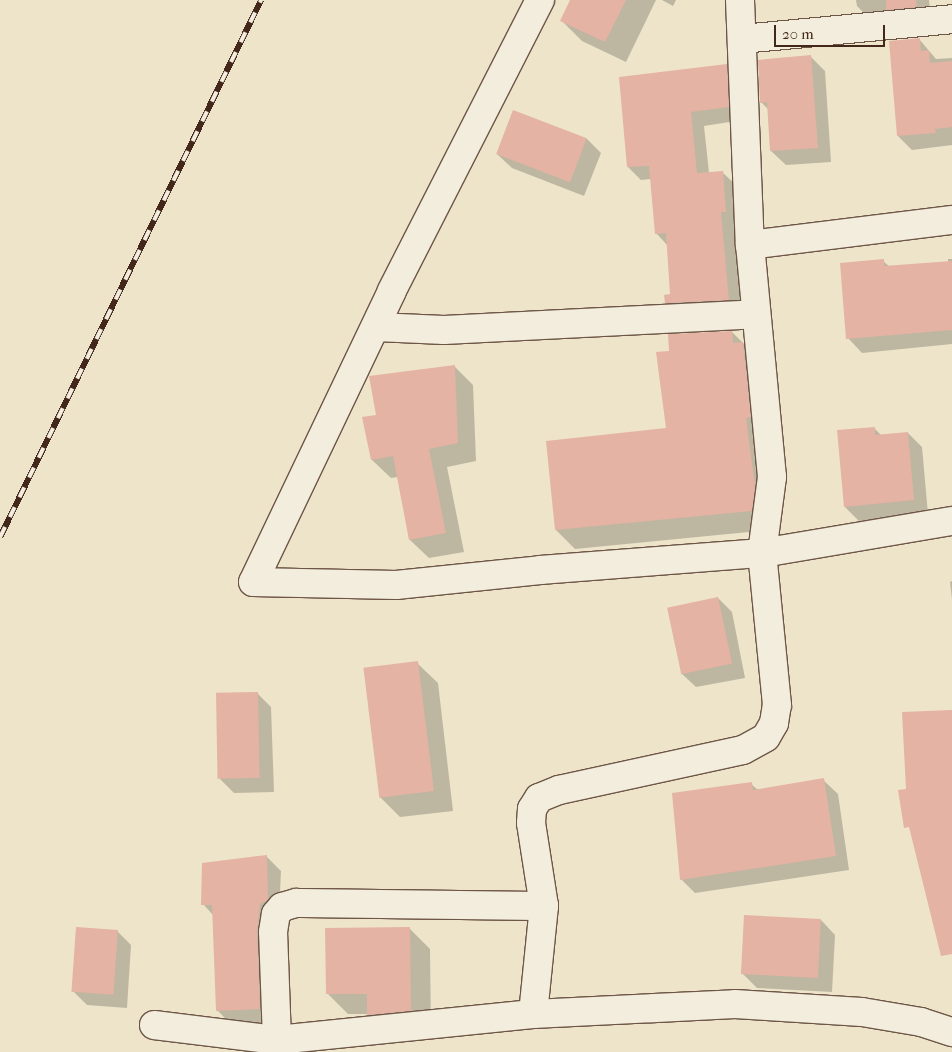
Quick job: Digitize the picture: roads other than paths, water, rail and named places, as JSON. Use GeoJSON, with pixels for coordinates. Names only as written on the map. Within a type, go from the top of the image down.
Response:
{"type":"FeatureCollection","features":[{"type":"Feature","properties":{"kind":"street"},"geometry":{"type":"LineString","coordinates":[[540,0],[376,327],[253,582],[396,585],[540,570],[762,553],[952,521]]}},
{"type":"Feature","properties":{"kind":"street"},"geometry":{"type":"LineString","coordinates":[[533,1014],[544,906],[531,823],[532,809],[539,798],[559,790],[743,750],[766,738],[774,723],[777,705],[762,553],[772,477],[750,245],[740,0]]}},
{"type":"Feature","properties":{"kind":"street"},"geometry":{"type":"LineString","coordinates":[[742,39],[952,19]]}},
{"type":"Feature","properties":{"kind":"street"},"geometry":{"type":"LineString","coordinates":[[750,245],[952,220]]}},
{"type":"Feature","properties":{"kind":"street"},"geometry":{"type":"LineString","coordinates":[[376,327],[444,330],[756,314]]}},
{"type":"Feature","properties":{"kind":"street"},"geometry":{"type":"LineString","coordinates":[[277,1040],[273,932],[276,914],[282,907],[296,903],[544,906]]}},
{"type":"Feature","properties":{"kind":"street"},"geometry":{"type":"LineString","coordinates":[[154,1025],[277,1040],[533,1014],[735,1004],[862,1012],[921,1022],[952,1032]]}},
{"type":"Feature","properties":{"kind":"railway"},"geometry":{"type":"LineString","coordinates":[[0,537],[261,0]]}}]}
